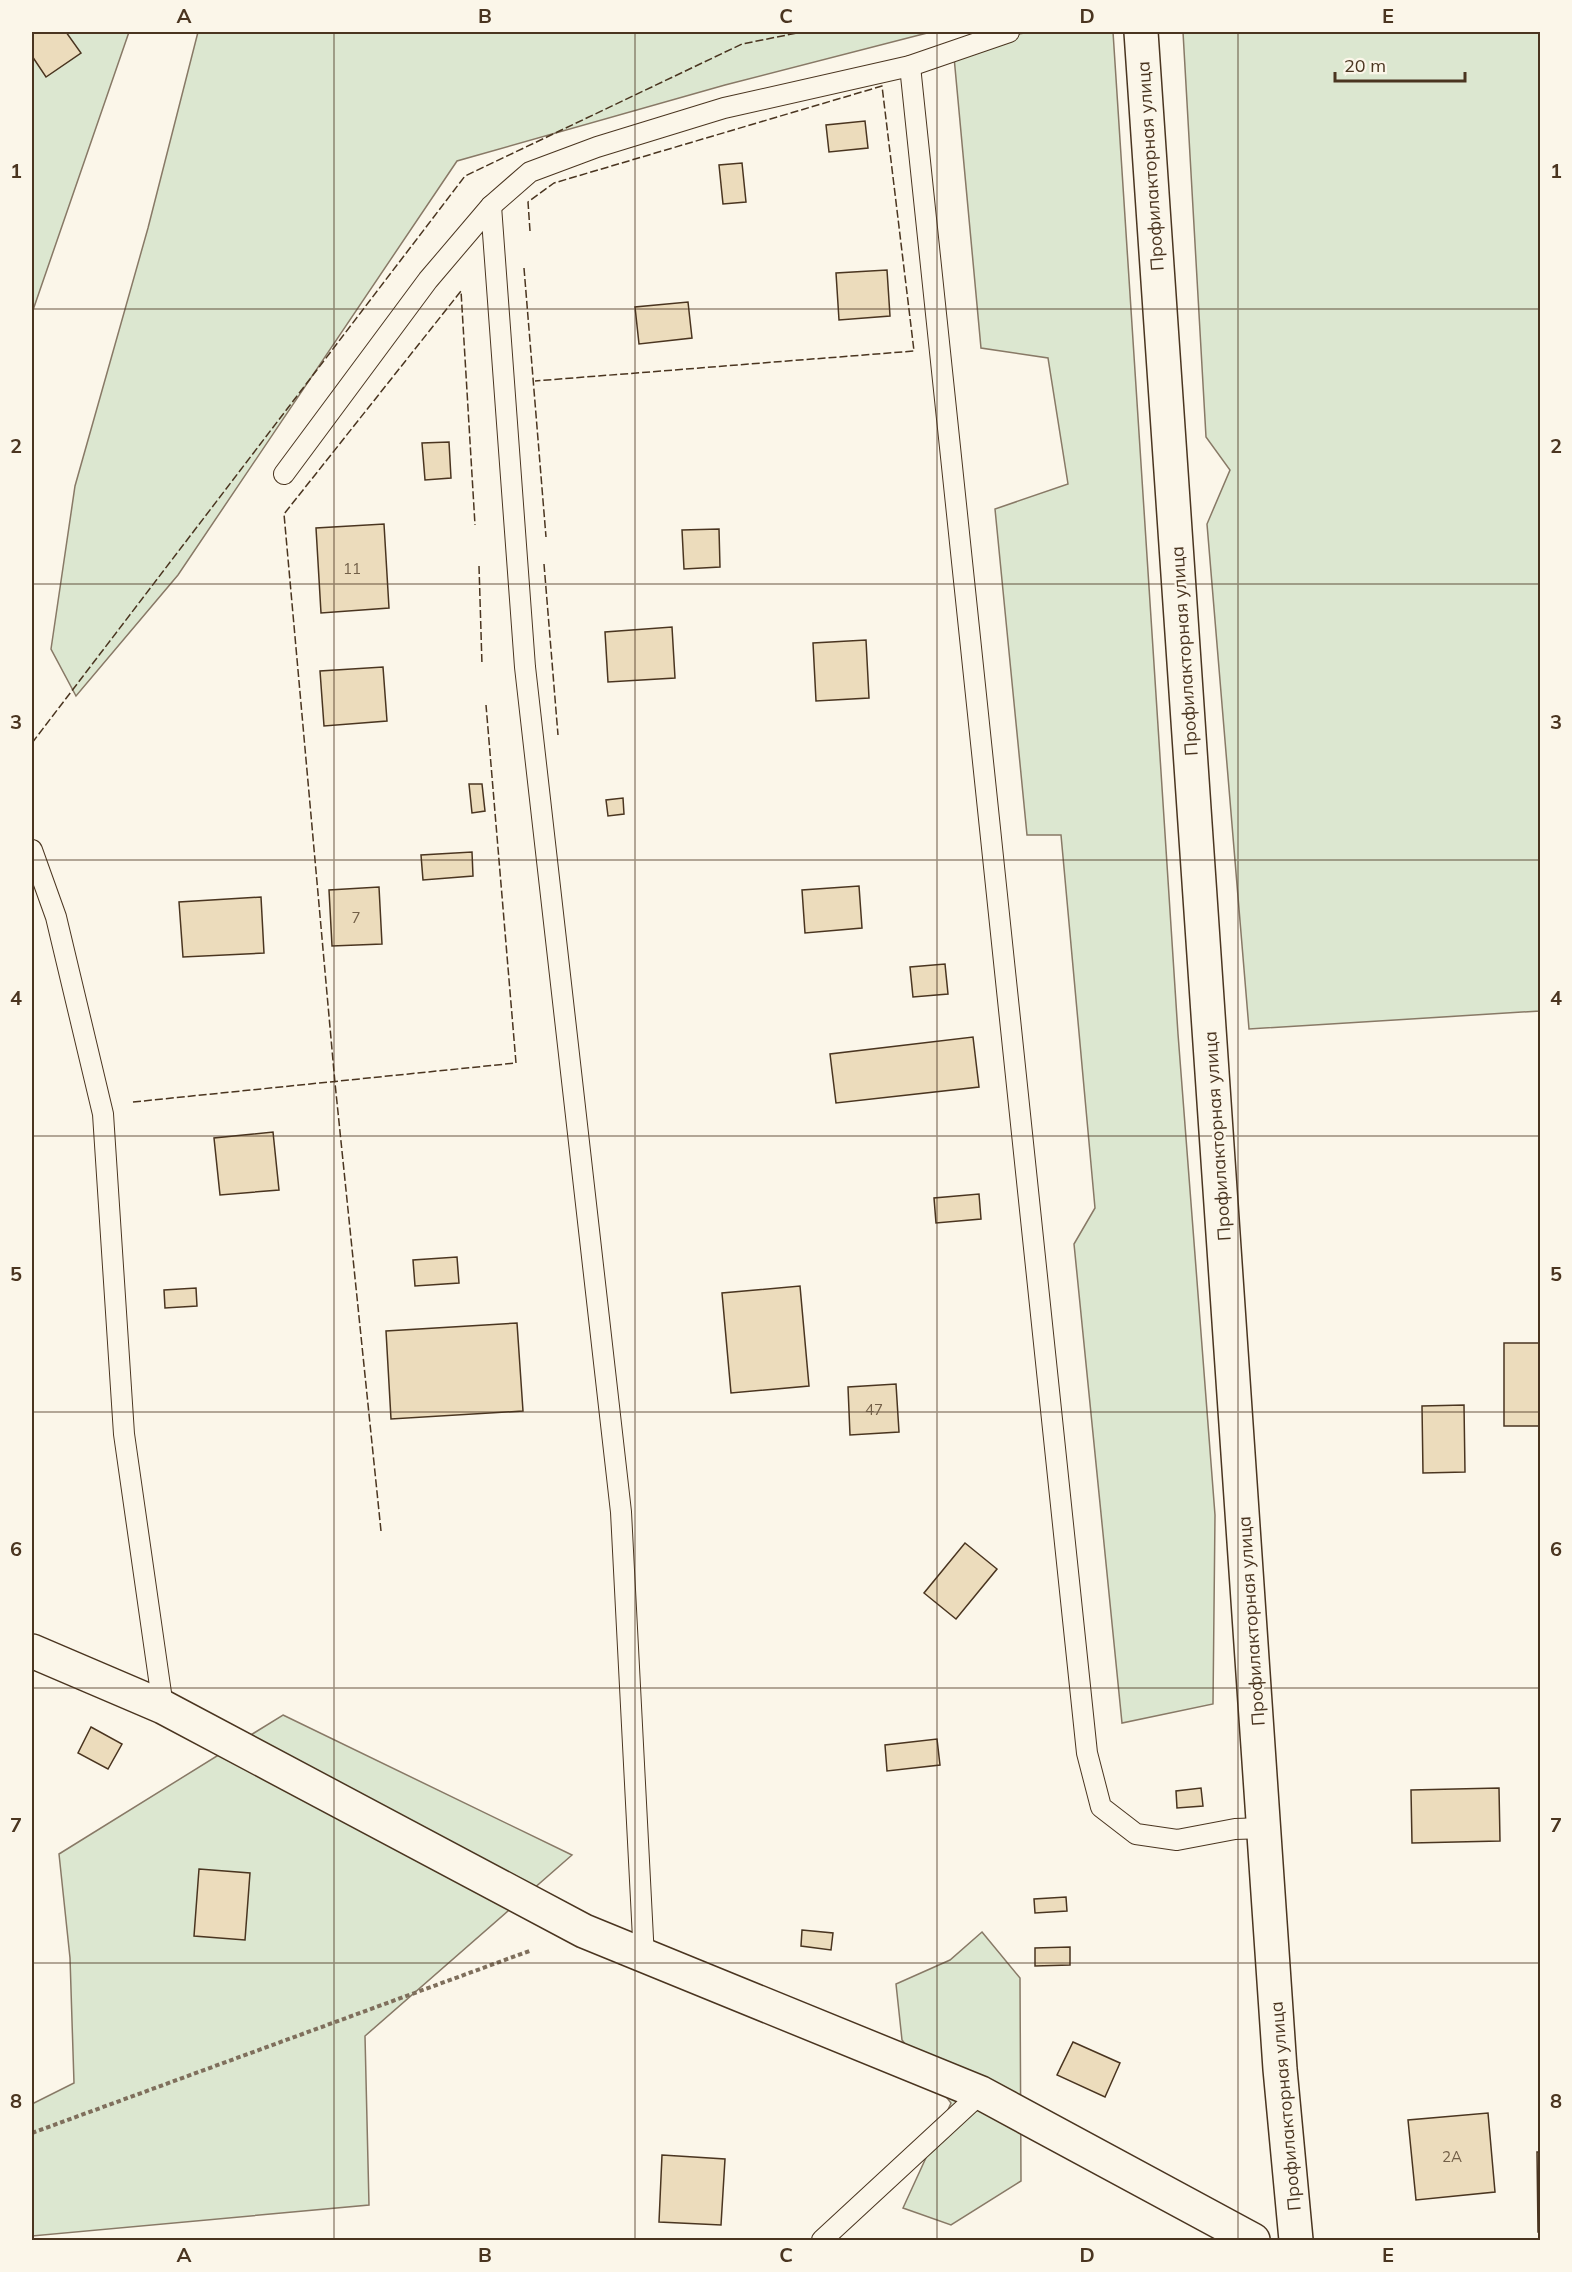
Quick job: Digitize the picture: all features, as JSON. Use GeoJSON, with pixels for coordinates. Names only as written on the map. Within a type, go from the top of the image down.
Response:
{"type":"FeatureCollection","features":[{"type":"Feature","properties":{"kind":"street","name":"Профилакторная улица"},"geometry":{"type":"LineString","coordinates":[[1141,32],[1281,2069],[1296,2241]]}},
{"type":"Feature","properties":{"kind":"street"},"geometry":{"type":"LineString","coordinates":[[32,1651],[163,1707],[584,1931],[644,1958],[981,2093],[1253,2241]]}},
{"type":"Feature","properties":{"kind":"lane"},"geometry":{"type":"LineString","coordinates":[[285,474],[428,280],[491,206],[530,172],[597,147],[724,108],[910,66],[1009,32]]}},
{"type":"Feature","properties":{"kind":"lane"},"geometry":{"type":"LineString","coordinates":[[910,66],[1088,1754],[1101,1807],[1136,1834],[1177,1840],[1235,1829],[1265,1828]]}},
{"type":"Feature","properties":{"kind":"lane"},"geometry":{"type":"LineString","coordinates":[[491,206],[525,668],[621,1512],[644,1958]]}},
{"type":"Feature","properties":{"kind":"lane"},"geometry":{"type":"LineString","coordinates":[[32,850],[56,917],[103,1114],[124,1434],[163,1707]]}},
{"type":"Feature","properties":{"kind":"lane"},"geometry":{"type":"LineString","coordinates":[[822,2241],[981,2093]]}},
{"type":"Feature","properties":{"kind":"path"},"geometry":{"type":"LineString","coordinates":[[32,2133],[584,1931]]}},
{"type":"Feature","properties":{"kind":"green space"},"geometry":{"type":"Polygon","coordinates":[[[32,32],[129,32],[32,313],[32,32]]]}},
{"type":"Feature","properties":{"kind":"green space"},"geometry":{"type":"Polygon","coordinates":[[[198,32],[931,32],[725,85],[457,161],[178,575],[76,696],[51,649],[75,486],[148,228],[198,32]]]}},
{"type":"Feature","properties":{"kind":"green space"},"geometry":{"type":"Polygon","coordinates":[[[1030,32],[1113,32],[1178,1034],[1215,1515],[1213,1704],[1122,1723],[1074,1244],[1095,1208],[1061,835],[1027,835],[995,509],[1068,484],[1048,358],[981,348],[953,46],[1030,32]]]}},
{"type":"Feature","properties":{"kind":"green space"},"geometry":{"type":"Polygon","coordinates":[[[1183,32],[1540,32],[1540,1011],[1249,1029],[1207,524],[1230,470],[1206,437],[1183,32]]]}},
{"type":"Feature","properties":{"kind":"green space"},"geometry":{"type":"Polygon","coordinates":[[[283,1715],[572,1855],[365,2036],[369,2205],[32,2236],[32,2104],[74,2083],[70,1958],[59,1854],[283,1715]]]}},
{"type":"Feature","properties":{"kind":"green space"},"geometry":{"type":"Polygon","coordinates":[[[982,1932],[1020,1978],[1021,2181],[951,2225],[903,2208],[951,2103],[902,2040],[896,1984],[950,1960],[982,1932]]]}},
{"type":"Feature","properties":{"kind":"building"},"geometry":{"type":"Polygon","coordinates":[[[32,32],[66,32],[81,53],[46,77],[32,56],[32,32]]]}},
{"type":"Feature","properties":{"kind":"building"},"geometry":{"type":"Polygon","coordinates":[[[865,121],[868,148],[829,152],[826,125],[865,121]]]}},
{"type":"Feature","properties":{"kind":"building"},"geometry":{"type":"Polygon","coordinates":[[[742,163],[746,202],[723,204],[719,165],[742,163]]]}},
{"type":"Feature","properties":{"kind":"building"},"geometry":{"type":"Polygon","coordinates":[[[887,270],[890,316],[839,320],[836,273],[887,270]]]}},
{"type":"Feature","properties":{"kind":"building"},"geometry":{"type":"Polygon","coordinates":[[[688,302],[692,338],[639,344],[635,307],[688,302]]]}},
{"type":"Feature","properties":{"kind":"building"},"geometry":{"type":"Polygon","coordinates":[[[449,442],[451,478],[425,480],[422,443],[449,442]]]}},
{"type":"Feature","properties":{"kind":"building"},"geometry":{"type":"Polygon","coordinates":[[[384,524],[389,608],[321,613],[316,528],[384,524]]]}},
{"type":"Feature","properties":{"kind":"building"},"geometry":{"type":"Polygon","coordinates":[[[719,529],[720,567],[684,569],[682,530],[719,529]]]}},
{"type":"Feature","properties":{"kind":"building"},"geometry":{"type":"Polygon","coordinates":[[[672,627],[675,678],[608,682],[605,632],[672,627]]]}},
{"type":"Feature","properties":{"kind":"building"},"geometry":{"type":"Polygon","coordinates":[[[866,640],[869,698],[816,701],[813,643],[866,640]]]}},
{"type":"Feature","properties":{"kind":"building"},"geometry":{"type":"Polygon","coordinates":[[[383,667],[387,721],[324,726],[320,671],[383,667]]]}},
{"type":"Feature","properties":{"kind":"building"},"geometry":{"type":"Polygon","coordinates":[[[469,784],[482,784],[485,811],[472,813],[469,784]]]}},
{"type":"Feature","properties":{"kind":"building"},"geometry":{"type":"Polygon","coordinates":[[[623,798],[624,814],[608,816],[606,800],[623,798]]]}},
{"type":"Feature","properties":{"kind":"building"},"geometry":{"type":"Polygon","coordinates":[[[472,852],[473,876],[423,880],[421,855],[472,852]]]}},
{"type":"Feature","properties":{"kind":"building"},"geometry":{"type":"Polygon","coordinates":[[[859,886],[862,928],[805,933],[802,890],[859,886]]]}},
{"type":"Feature","properties":{"kind":"building"},"geometry":{"type":"Polygon","coordinates":[[[379,887],[382,944],[332,946],[329,890],[379,887]]]}},
{"type":"Feature","properties":{"kind":"building"},"geometry":{"type":"Polygon","coordinates":[[[261,897],[264,953],[183,957],[179,902],[261,897]]]}},
{"type":"Feature","properties":{"kind":"building"},"geometry":{"type":"Polygon","coordinates":[[[945,964],[948,994],[913,997],[910,967],[945,964]]]}},
{"type":"Feature","properties":{"kind":"building"},"geometry":{"type":"Polygon","coordinates":[[[973,1037],[979,1087],[836,1103],[830,1054],[973,1037]]]}},
{"type":"Feature","properties":{"kind":"building"},"geometry":{"type":"Polygon","coordinates":[[[273,1132],[279,1190],[220,1195],[214,1138],[273,1132]]]}},
{"type":"Feature","properties":{"kind":"building"},"geometry":{"type":"Polygon","coordinates":[[[979,1194],[981,1219],[936,1223],[934,1198],[979,1194]]]}},
{"type":"Feature","properties":{"kind":"building"},"geometry":{"type":"Polygon","coordinates":[[[457,1257],[459,1283],[415,1286],[413,1260],[457,1257]]]}},
{"type":"Feature","properties":{"kind":"building"},"geometry":{"type":"Polygon","coordinates":[[[800,1286],[809,1386],[731,1393],[722,1293],[800,1286]]]}},
{"type":"Feature","properties":{"kind":"building"},"geometry":{"type":"Polygon","coordinates":[[[196,1288],[197,1306],[165,1308],[164,1290],[196,1288]]]}},
{"type":"Feature","properties":{"kind":"building"},"geometry":{"type":"Polygon","coordinates":[[[517,1323],[523,1411],[391,1419],[386,1331],[517,1323]]]}},
{"type":"Feature","properties":{"kind":"building"},"geometry":{"type":"Polygon","coordinates":[[[1504,1343],[1540,1343],[1540,1426],[1504,1426],[1504,1343]]]}},
{"type":"Feature","properties":{"kind":"building"},"geometry":{"type":"Polygon","coordinates":[[[896,1384],[899,1432],[850,1435],[848,1387],[896,1384]]]}},
{"type":"Feature","properties":{"kind":"building"},"geometry":{"type":"Polygon","coordinates":[[[1464,1405],[1465,1472],[1423,1473],[1422,1406],[1464,1405]]]}},
{"type":"Feature","properties":{"kind":"building"},"geometry":{"type":"Polygon","coordinates":[[[965,1543],[997,1569],[956,1619],[924,1593],[965,1543]]]}},
{"type":"Feature","properties":{"kind":"building"},"geometry":{"type":"Polygon","coordinates":[[[91,1727],[122,1744],[108,1769],[78,1753],[91,1727]]]}},
{"type":"Feature","properties":{"kind":"building"},"geometry":{"type":"Polygon","coordinates":[[[937,1739],[940,1765],[887,1771],[885,1745],[937,1739]]]}},
{"type":"Feature","properties":{"kind":"building"},"geometry":{"type":"Polygon","coordinates":[[[1201,1788],[1203,1806],[1177,1808],[1176,1791],[1201,1788]]]}},
{"type":"Feature","properties":{"kind":"building"},"geometry":{"type":"Polygon","coordinates":[[[1499,1788],[1500,1841],[1412,1843],[1411,1790],[1499,1788]]]}},
{"type":"Feature","properties":{"kind":"building"},"geometry":{"type":"Polygon","coordinates":[[[199,1869],[250,1873],[245,1940],[194,1936],[199,1869]]]}},
{"type":"Feature","properties":{"kind":"building"},"geometry":{"type":"Polygon","coordinates":[[[1066,1897],[1067,1911],[1035,1913],[1034,1899],[1066,1897]]]}},
{"type":"Feature","properties":{"kind":"building"},"geometry":{"type":"Polygon","coordinates":[[[802,1930],[833,1933],[831,1950],[801,1946],[802,1930]]]}},
{"type":"Feature","properties":{"kind":"building"},"geometry":{"type":"Polygon","coordinates":[[[1070,1947],[1070,1965],[1035,1966],[1035,1948],[1070,1947]]]}},
{"type":"Feature","properties":{"kind":"building"},"geometry":{"type":"Polygon","coordinates":[[[1073,2042],[1120,2063],[1105,2097],[1057,2075],[1073,2042]]]}},
{"type":"Feature","properties":{"kind":"building"},"geometry":{"type":"Polygon","coordinates":[[[1488,2113],[1495,2192],[1416,2200],[1408,2120],[1488,2113]]]}},
{"type":"Feature","properties":{"kind":"building"},"geometry":{"type":"Polygon","coordinates":[[[1537,2152],[1540,2152],[1540,2232],[1538,2232],[1537,2152]]]}},
{"type":"Feature","properties":{"kind":"building"},"geometry":{"type":"Polygon","coordinates":[[[662,2155],[725,2159],[721,2225],[659,2222],[662,2155]]]}},
{"type":"Feature","properties":{"kind":"fence"},"geometry":{"type":"LineString","coordinates":[[32,743],[465,176],[742,44],[802,32]]}},
{"type":"Feature","properties":{"kind":"fence"},"geometry":{"type":"LineString","coordinates":[[530,231],[528,202],[554,183],[882,86],[914,351],[535,381]]}},
{"type":"Feature","properties":{"kind":"fence"},"geometry":{"type":"LineString","coordinates":[[524,268],[546,537]]}},
{"type":"Feature","properties":{"kind":"fence"},"geometry":{"type":"LineString","coordinates":[[381,1531],[335,1083],[284,514],[461,291],[475,525]]}},
{"type":"Feature","properties":{"kind":"fence"},"geometry":{"type":"LineString","coordinates":[[544,564],[558,735]]}},
{"type":"Feature","properties":{"kind":"fence"},"geometry":{"type":"LineString","coordinates":[[479,566],[482,665]]}},
{"type":"Feature","properties":{"kind":"fence"},"geometry":{"type":"LineString","coordinates":[[133,1102],[516,1063],[486,705]]}}]}
